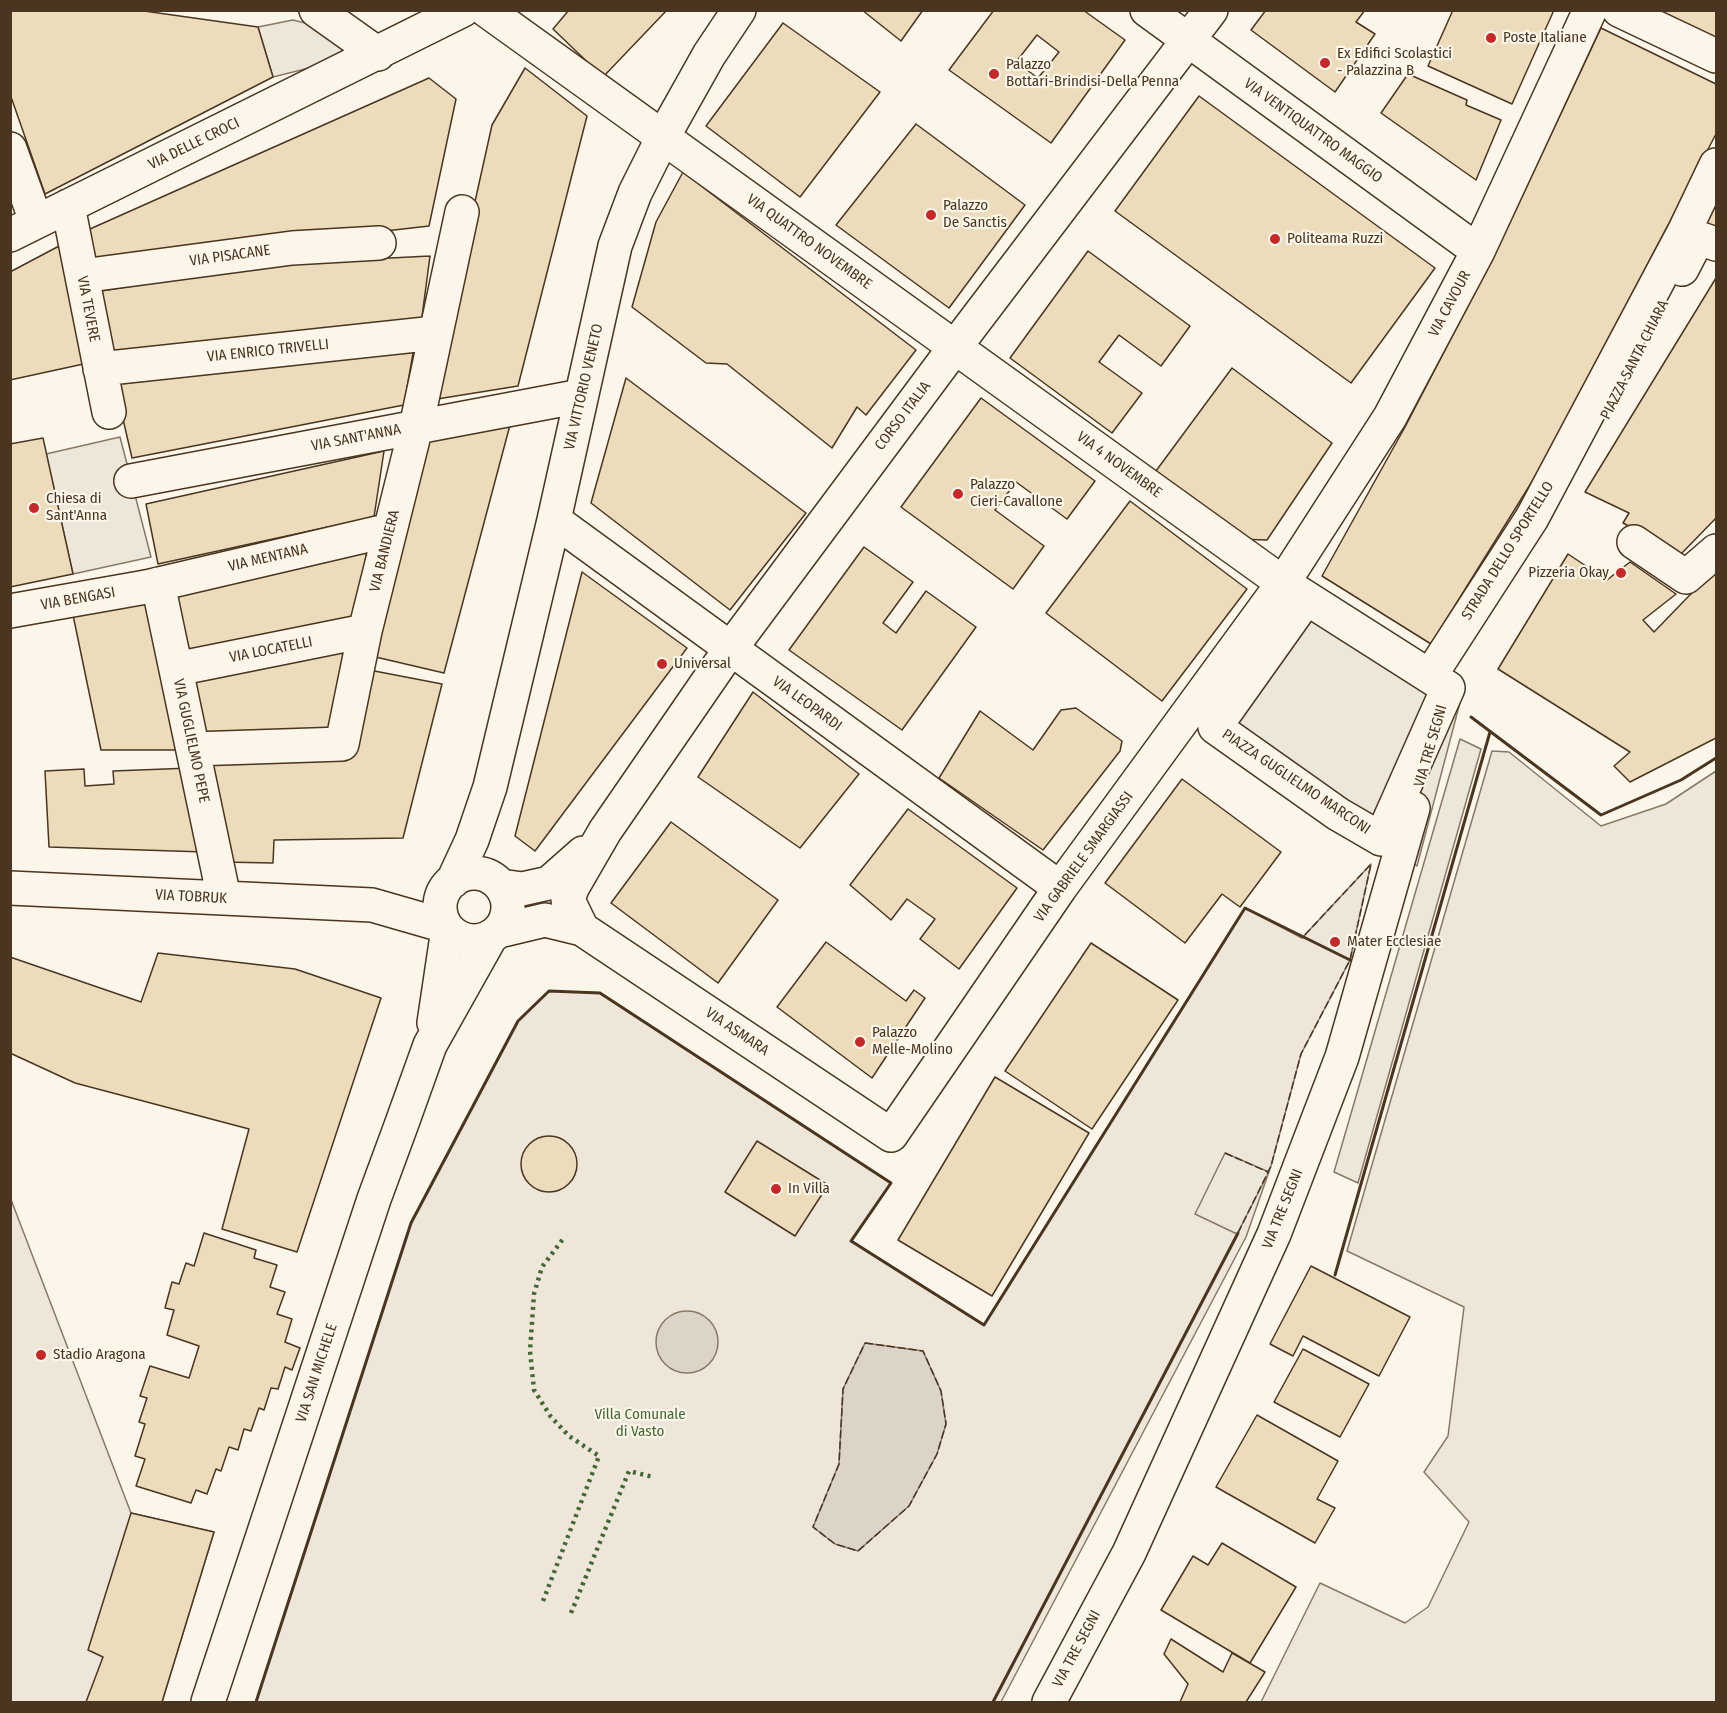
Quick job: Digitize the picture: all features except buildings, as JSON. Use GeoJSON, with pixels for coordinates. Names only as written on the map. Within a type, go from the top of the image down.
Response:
{"type":"FeatureCollection","features":[{"type":"Feature","properties":{"kind":"street"},"geometry":{"type":"LineString","coordinates":[[316,10],[378,54]]}},
{"type":"Feature","properties":{"kind":"street","name":"VIA DELLE CROCI"},"geometry":{"type":"LineString","coordinates":[[23,228],[463,10]]}},
{"type":"Feature","properties":{"kind":"street","name":"VIA QUATTRO NOVEMBRE"},"geometry":{"type":"LineString","coordinates":[[486,10],[521,20],[663,137],[955,347]]}},
{"type":"Feature","properties":{"kind":"street","name":"VIA VITTORIO VENETO"},"geometry":{"type":"LineString","coordinates":[[450,884],[479,840],[489,787],[554,520],[615,246],[635,193],[663,137],[709,55],[739,10]]}},
{"type":"Feature","properties":{"kind":"street","name":"VIA VENTIQUATTRO MAGGIO"},"geometry":{"type":"LineString","coordinates":[[1147,10],[1478,251]]}},
{"type":"Feature","properties":{"kind":"street","name":"CORSO ITALIA"},"geometry":{"type":"LineString","coordinates":[[498,883],[539,887],[573,873],[605,831],[731,648],[955,347],[1211,10]]}},
{"type":"Feature","properties":{"kind":"street","name":"VIA CAVOUR"},"geometry":{"type":"LineString","coordinates":[[1295,591],[1478,251],[1590,10]]}},
{"type":"Feature","properties":{"kind":"street"},"geometry":{"type":"LineString","coordinates":[[1618,10],[1716,56]]}},
{"type":"Feature","properties":{"kind":"street"},"geometry":{"type":"LineString","coordinates":[[10,149],[23,228]]}},
{"type":"Feature","properties":{"kind":"street"},"geometry":{"type":"LineString","coordinates":[[1699,238],[1716,165]]}},
{"type":"Feature","properties":{"kind":"street","name":"VIA TEVERE"},"geometry":{"type":"LineString","coordinates":[[68,206],[109,411]]}},
{"type":"Feature","properties":{"kind":"street","name":"VIA BANDIERA"},"geometry":{"type":"LineString","coordinates":[[193,749],[342,744],[365,631],[416,427],[462,212]]}},
{"type":"Feature","properties":{"kind":"street","name":"PIAZZA SANTA CHIARA"},"geometry":{"type":"LineString","coordinates":[[1564,500],[1699,238]]}},
{"type":"Feature","properties":{"kind":"street","name":"STRADA DELLO SPORTELLO"},"geometry":{"type":"LineString","coordinates":[[1439,682],[1532,518],[1699,238]]}},
{"type":"Feature","properties":{"kind":"street","name":"VIA PISACANE"},"geometry":{"type":"LineString","coordinates":[[82,276],[292,248],[379,243]]}},
{"type":"Feature","properties":{"kind":"street","name":"VIA ENRICO TRIVELLI"},"geometry":{"type":"LineString","coordinates":[[100,369],[435,333]]}},
{"type":"Feature","properties":{"kind":"street","name":"VIA 4 NOVEMBRE"},"geometry":{"type":"LineString","coordinates":[[955,347],[1295,591]]}},
{"type":"Feature","properties":{"kind":"street","name":"VIA SANT'ANNA"},"geometry":{"type":"LineString","coordinates":[[131,481],[581,396]]}},
{"type":"Feature","properties":{"kind":"street","name":"VIA LEOPARDI"},"geometry":{"type":"LineString","coordinates":[[554,520],[1060,888]]}},
{"type":"Feature","properties":{"kind":"street","name":"VIA MENTANA"},"geometry":{"type":"LineString","coordinates":[[152,586],[390,530]]}},
{"type":"Feature","properties":{"kind":"street"},"geometry":{"type":"LineString","coordinates":[[1634,542],[1686,577],[1716,550]]}},
{"type":"Feature","properties":{"kind":"street","name":"VIA BENGASI"},"geometry":{"type":"LineString","coordinates":[[10,611],[152,586]]}},
{"type":"Feature","properties":{"kind":"street","name":"VIA GUGLIELMO PEPE"},"geometry":{"type":"LineString","coordinates":[[152,586],[176,669],[224,898]]}},
{"type":"Feature","properties":{"kind":"street"},"geometry":{"type":"LineString","coordinates":[[1295,591],[1439,682]]}},
{"type":"Feature","properties":{"kind":"street","name":"PIAZZA GUGLIELMO MARCONI"},"geometry":{"type":"LineString","coordinates":[[1295,591],[1215,727],[1338,814],[1381,839],[1439,682]]}},
{"type":"Feature","properties":{"kind":"street","name":"VIA GABRIELE SMARGIASSI"},"geometry":{"type":"LineString","coordinates":[[891,1135],[1060,888],[1295,591]]}},
{"type":"Feature","properties":{"kind":"street","name":"VIA LOCATELLI"},"geometry":{"type":"LineString","coordinates":[[176,669],[365,631]]}},
{"type":"Feature","properties":{"kind":"street","name":"VIA TRE SEGNI"},"geometry":{"type":"LineString","coordinates":[[1049,1702],[1129,1552],[1274,1234],[1342,1057],[1439,682]]}},
{"type":"Feature","properties":{"kind":"street"},"geometry":{"type":"LineString","coordinates":[[479,840],[498,883],[506,894],[508,914],[495,935]]}},
{"type":"Feature","properties":{"kind":"street"},"geometry":{"type":"LineString","coordinates":[[372,905],[450,884],[461,876],[478,873],[498,883]]}},
{"type":"Feature","properties":{"kind":"street"},"geometry":{"type":"LineString","coordinates":[[573,873],[568,900],[582,929]]}},
{"type":"Feature","properties":{"kind":"street"},"geometry":{"type":"LineString","coordinates":[[447,927],[440,906],[450,884]]}},
{"type":"Feature","properties":{"kind":"street","name":"VIA TOBRUK"},"geometry":{"type":"LineString","coordinates":[[10,888],[372,905]]}},
{"type":"Feature","properties":{"kind":"street"},"geometry":{"type":"LineString","coordinates":[[372,905],[447,927],[468,941],[544,920],[582,929]]}},
{"type":"Feature","properties":{"kind":"street","name":"VIA SAN MICHELE"},"geometry":{"type":"LineString","coordinates":[[430,1045],[447,927]]}},
{"type":"Feature","properties":{"kind":"street","name":"VIA ASMARA"},"geometry":{"type":"LineString","coordinates":[[582,929],[891,1135]]}},
{"type":"Feature","properties":{"kind":"street","name":"VIA SAN MICHELE"},"geometry":{"type":"LineString","coordinates":[[208,1702],[374,1200],[430,1045],[495,935]]}},
{"type":"Feature","properties":{"kind":"green space"},"geometry":{"type":"Polygon","coordinates":[[[1492,751],[1509,752],[1601,826],[1666,804],[1716,771],[1716,1702],[1261,1702],[1320,1583],[1405,1623],[1428,1607],[1469,1522],[1424,1472],[1448,1436],[1464,1307],[1347,1251],[1492,751]]]}},
{"type":"Feature","properties":{"kind":"green space","name":"Villa Comunale di Vasto"},"geometry":{"type":"Polygon","coordinates":[[[1371,864],[1350,960],[1301,1054],[1271,1166],[1246,1237],[1001,1702],[256,1702],[411,1223],[518,1021],[549,991],[600,993],[891,1183],[852,1241],[984,1325],[1245,908],[1302,938],[1371,864]]]}},
{"type":"Feature","properties":{"kind":"green space","name":"Stadio Aragona"},"geometry":{"type":"Polygon","coordinates":[[[10,1197],[131,1513],[214,1532],[162,1702],[11,1702],[10,1197]]]}},
{"type":"Feature","properties":{"kind":"shaded area"},"geometry":{"type":"Polygon","coordinates":[[[293,20],[321,27],[357,56],[273,77],[258,27],[293,20]]]}},
{"type":"Feature","properties":{"kind":"shaded area"},"geometry":{"type":"Polygon","coordinates":[[[120,437],[151,557],[73,574],[46,454],[120,437]]]}},
{"type":"Feature","properties":{"kind":"shaded area"},"geometry":{"type":"Polygon","coordinates":[[[1304,587],[1463,691],[1417,866],[1205,724],[1304,587]]]}},
{"type":"Feature","properties":{"kind":"shaded area"},"geometry":{"type":"Polygon","coordinates":[[[1460,739],[1481,749],[1358,1183],[1334,1172],[1460,739]]]}},
{"type":"Feature","properties":{"kind":"shaded area"},"geometry":{"type":"Polygon","coordinates":[[[1225,1153],[1269,1172],[1237,1234],[1195,1214],[1225,1153]]]}},
{"type":"Feature","properties":{"kind":"shaded area"},"geometry":{"type":"Polygon","coordinates":[[[687,1311],[709,1320],[718,1342],[709,1364],[687,1373],[665,1364],[656,1342],[665,1320],[687,1311]]]}},
{"type":"Feature","properties":{"kind":"shaded area"},"geometry":{"type":"Polygon","coordinates":[[[865,1343],[923,1351],[941,1391],[946,1424],[937,1454],[909,1506],[858,1551],[835,1544],[813,1527],[839,1464],[843,1389],[865,1343]]]}},
{"type":"Feature","properties":{"kind":"hedge"},"geometry":{"type":"LineString","coordinates":[[543,1601],[599,1456],[569,1436],[551,1417],[534,1390],[530,1351],[534,1294],[542,1267],[563,1239]]}},
{"type":"Feature","properties":{"kind":"hedge"},"geometry":{"type":"LineString","coordinates":[[571,1613],[629,1471],[653,1477]]}},
{"type":"Feature","properties":{"kind":"fence"},"geometry":{"type":"LineString","coordinates":[[1238,1233],[1271,1166],[1301,1054],[1350,960],[1371,864],[1302,938]]}},
{"type":"Feature","properties":{"kind":"fence"},"geometry":{"type":"LineString","coordinates":[[1225,1153],[1268,1172]]}},
{"type":"Feature","properties":{"kind":"fence"},"geometry":{"type":"LineString","coordinates":[[865,1343],[923,1351],[941,1391],[946,1424],[937,1454],[909,1506],[858,1551],[835,1544],[813,1527],[839,1464],[843,1389],[865,1343]]}},
{"type":"Feature","properties":{"kind":"wall"},"geometry":{"type":"LineString","coordinates":[[1471,717],[1601,815],[1681,780],[1716,758]]}},
{"type":"Feature","properties":{"kind":"wall"},"geometry":{"type":"LineString","coordinates":[[1335,1275],[1490,732]]}},
{"type":"Feature","properties":{"kind":"wall"},"geometry":{"type":"LineString","coordinates":[[256,1702],[411,1223],[518,1021],[549,991],[600,993],[891,1183],[851,1241],[984,1325],[1245,908],[1350,960]]}},
{"type":"Feature","properties":{"kind":"wall"},"geometry":{"type":"LineString","coordinates":[[993,1702],[1238,1233]]}},
{"type":"Feature","properties":{"kind":"place","name":"Poste Italiane"},"geometry":{"type":"Point","coordinates":[1491,38]}},
{"type":"Feature","properties":{"kind":"place","name":"Ex Edifici Scolastici - Palazzina B"},"geometry":{"type":"Point","coordinates":[1325,63]}},
{"type":"Feature","properties":{"kind":"place","name":"Palazzo Bottari-Brindisi-Della Penna"},"geometry":{"type":"Point","coordinates":[994,74]}},
{"type":"Feature","properties":{"kind":"place","name":"Palazzo De Sanctis"},"geometry":{"type":"Point","coordinates":[931,215]}},
{"type":"Feature","properties":{"kind":"place","name":"Politeama Ruzzi"},"geometry":{"type":"Point","coordinates":[1275,239]}},
{"type":"Feature","properties":{"kind":"place","name":"Palazzo Cieri-Cavallone"},"geometry":{"type":"Point","coordinates":[958,494]}},
{"type":"Feature","properties":{"kind":"place","name":"Chiesa di Sant'Anna"},"geometry":{"type":"Point","coordinates":[34,508]}},
{"type":"Feature","properties":{"kind":"place","name":"Pizzeria Okay"},"geometry":{"type":"Point","coordinates":[1621,573]}},
{"type":"Feature","properties":{"kind":"place","name":"Universal"},"geometry":{"type":"Point","coordinates":[662,664]}},
{"type":"Feature","properties":{"kind":"place","name":"Mater Ecclesiae"},"geometry":{"type":"Point","coordinates":[1335,942]}},
{"type":"Feature","properties":{"kind":"place","name":"Palazzo Melle-Molino"},"geometry":{"type":"Point","coordinates":[860,1042]}},
{"type":"Feature","properties":{"kind":"place","name":"In Villa"},"geometry":{"type":"Point","coordinates":[776,1189]}},
{"type":"Feature","properties":{"kind":"place","name":"Stadio Aragona"},"geometry":{"type":"Point","coordinates":[41,1355]}}]}
